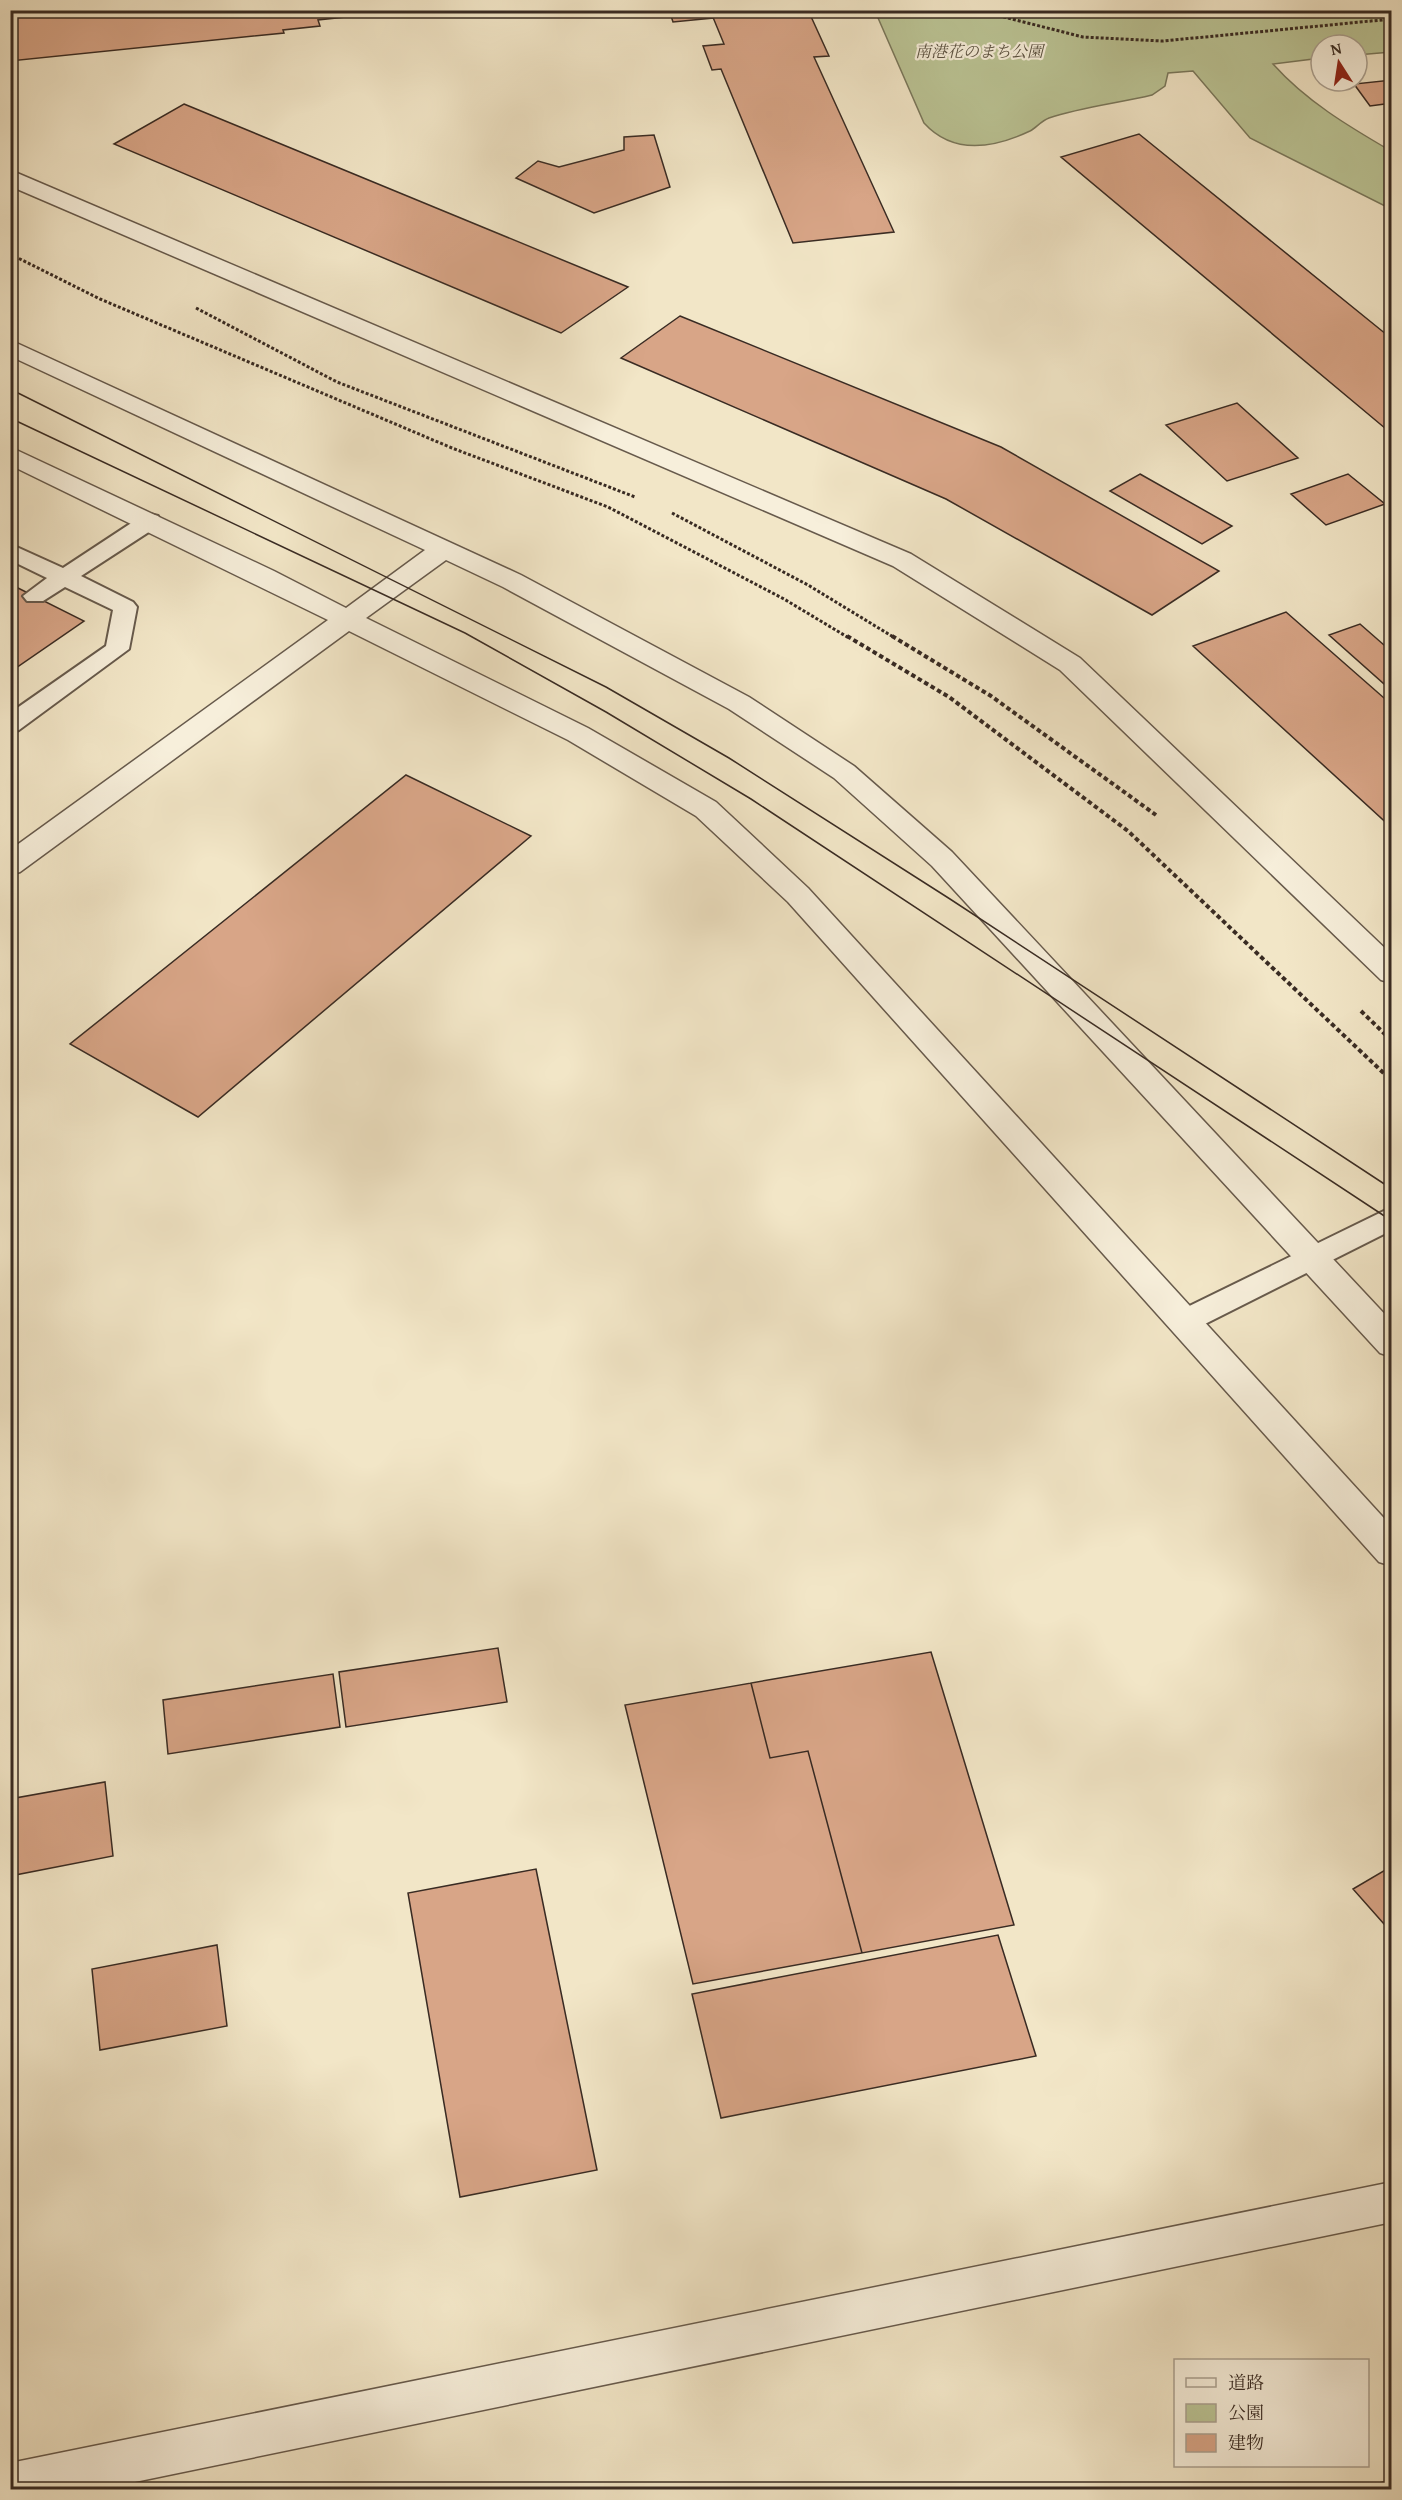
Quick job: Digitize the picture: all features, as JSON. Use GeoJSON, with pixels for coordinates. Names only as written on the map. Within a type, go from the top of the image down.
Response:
{"type":"FeatureCollection","features":[{"type":"Feature","properties":{"kind":"street"},"geometry":{"type":"LineString","coordinates":[[10,177],[902,560],[1070,664],[1392,973]]}},
{"type":"Feature","properties":{"kind":"street"},"geometry":{"type":"LineString","coordinates":[[10,347],[512,581],[739,703],[844,772],[942,859],[1392,1344]]}},
{"type":"Feature","properties":{"kind":"street"},"geometry":{"type":"LineString","coordinates":[[10,455],[150,521],[578,734],[706,809],[798,895],[1392,1552]]}},
{"type":"Feature","properties":{"kind":"street"},"geometry":{"type":"LineString","coordinates":[[14,857],[444,549]]}},
{"type":"Feature","properties":{"kind":"street"},"geometry":{"type":"LineString","coordinates":[[10,2485],[1392,2202]]}},
{"type":"Feature","properties":{"kind":"lane"},"geometry":{"type":"LineString","coordinates":[[35,596],[150,521]]}},
{"type":"Feature","properties":{"kind":"lane"},"geometry":{"type":"LineString","coordinates":[[10,551],[124,607],[117,649],[10,725]]}},
{"type":"Feature","properties":{"kind":"lane"},"geometry":{"type":"LineString","coordinates":[[1183,1322],[1309,1256],[1392,1217]]}},
{"type":"Feature","properties":{"kind":"path"},"geometry":{"type":"LineString","coordinates":[[997,10],[1000,16],[1083,37],[1163,40],[1392,19]]}},
{"type":"Feature","properties":{"kind":"path"},"geometry":{"type":"LineString","coordinates":[[10,254],[100,299],[452,448],[608,507],[784,599],[949,697],[1128,831],[1392,1082]]}},
{"type":"Feature","properties":{"kind":"path"},"geometry":{"type":"LineString","coordinates":[[195,308],[337,382],[646,501]]}},
{"type":"Feature","properties":{"kind":"path"},"geometry":{"type":"LineString","coordinates":[[667,510],[808,585],[991,696],[1160,818]]}},
{"type":"Feature","properties":{"kind":"path"},"geometry":{"type":"LineString","coordinates":[[1358,1008],[1392,1041]]}},
{"type":"Feature","properties":{"kind":"green space","name":"南港花のまち公園"},"geometry":{"type":"Polygon","coordinates":[[[875,11],[1391,11],[1391,52],[1369,54],[1369,33],[1309,33],[1309,60],[1273,64],[1299,90],[1343,122],[1391,151],[1391,209],[1250,138],[1193,71],[1168,73],[1165,86],[1152,95],[1061,114],[1046,119],[1030,131],[1016,137],[988,144],[961,144],[948,140],[935,133],[924,123],[875,11]]]}},
{"type":"Feature","properties":{"kind":"building"},"geometry":{"type":"Polygon","coordinates":[[[24,10],[411,10],[318,20],[320,26],[283,30],[284,33],[10,61],[10,12],[24,10]]]}},
{"type":"Feature","properties":{"kind":"building"},"geometry":{"type":"Polygon","coordinates":[[[669,10],[710,10],[713,18],[673,22],[669,10]]]}},
{"type":"Feature","properties":{"kind":"building"},"geometry":{"type":"Polygon","coordinates":[[[710,10],[808,10],[829,56],[814,57],[894,232],[793,243],[721,69],[712,70],[703,46],[724,44],[710,10]]]}},
{"type":"Feature","properties":{"kind":"building"},"geometry":{"type":"Polygon","coordinates":[[[1392,80],[1392,103],[1370,106],[1361,93],[1369,93],[1369,82],[1392,80]]]}},
{"type":"Feature","properties":{"kind":"building"},"geometry":{"type":"Polygon","coordinates":[[[184,104],[628,287],[561,333],[114,144],[184,104]]]}},
{"type":"Feature","properties":{"kind":"building"},"geometry":{"type":"Polygon","coordinates":[[[1139,134],[1392,339],[1392,434],[1061,157],[1139,134]]]}},
{"type":"Feature","properties":{"kind":"building"},"geometry":{"type":"Polygon","coordinates":[[[654,135],[670,187],[594,213],[516,178],[538,161],[559,167],[624,150],[624,137],[654,135]]]}},
{"type":"Feature","properties":{"kind":"building"},"geometry":{"type":"Polygon","coordinates":[[[680,316],[1001,447],[1219,571],[1152,615],[946,499],[621,358],[680,316]]]}},
{"type":"Feature","properties":{"kind":"building"},"geometry":{"type":"Polygon","coordinates":[[[1237,403],[1298,458],[1227,481],[1166,425],[1237,403]]]}},
{"type":"Feature","properties":{"kind":"building"},"geometry":{"type":"Polygon","coordinates":[[[1140,474],[1232,526],[1202,544],[1110,491],[1140,474]]]}},
{"type":"Feature","properties":{"kind":"building"},"geometry":{"type":"Polygon","coordinates":[[[1348,474],[1385,504],[1326,525],[1291,494],[1348,474]]]}},
{"type":"Feature","properties":{"kind":"building"},"geometry":{"type":"Polygon","coordinates":[[[10,584],[84,621],[10,672],[10,584]]]}},
{"type":"Feature","properties":{"kind":"building"},"geometry":{"type":"Polygon","coordinates":[[[1286,612],[1392,705],[1392,828],[1193,646],[1286,612]]]}},
{"type":"Feature","properties":{"kind":"building"},"geometry":{"type":"Polygon","coordinates":[[[1360,624],[1392,652],[1392,691],[1329,635],[1360,624]]]}},
{"type":"Feature","properties":{"kind":"building"},"geometry":{"type":"Polygon","coordinates":[[[406,775],[531,836],[198,1117],[70,1044],[406,775]]]}},
{"type":"Feature","properties":{"kind":"building"},"geometry":{"type":"Polygon","coordinates":[[[498,1648],[507,1702],[346,1727],[339,1672],[498,1648]]]}},
{"type":"Feature","properties":{"kind":"building"},"geometry":{"type":"Polygon","coordinates":[[[931,1652],[1014,1925],[862,1953],[808,1751],[770,1758],[751,1683],[931,1652]]]}},
{"type":"Feature","properties":{"kind":"building"},"geometry":{"type":"Polygon","coordinates":[[[333,1674],[340,1727],[168,1754],[163,1700],[333,1674]]]}},
{"type":"Feature","properties":{"kind":"building"},"geometry":{"type":"Polygon","coordinates":[[[751,1683],[770,1758],[808,1751],[862,1953],[693,1984],[625,1705],[751,1683]]]}},
{"type":"Feature","properties":{"kind":"building"},"geometry":{"type":"Polygon","coordinates":[[[105,1782],[113,1856],[10,1876],[10,1799],[105,1782]]]}},
{"type":"Feature","properties":{"kind":"building"},"geometry":{"type":"Polygon","coordinates":[[[1392,1866],[1392,1933],[1353,1889],[1392,1866]]]}},
{"type":"Feature","properties":{"kind":"building"},"geometry":{"type":"Polygon","coordinates":[[[536,1869],[597,2170],[460,2197],[408,1893],[536,1869]]]}},
{"type":"Feature","properties":{"kind":"building"},"geometry":{"type":"Polygon","coordinates":[[[998,1935],[1036,2056],[721,2118],[692,1994],[998,1935]]]}},
{"type":"Feature","properties":{"kind":"building"},"geometry":{"type":"Polygon","coordinates":[[[217,1945],[227,2026],[100,2050],[92,1969],[217,1945]]]}},
{"type":"Feature","properties":{"kind":"building"},"geometry":{"type":"Polygon","coordinates":[[[1392,2480],[1392,2490],[1349,2490],[1392,2480]]]}},
{"type":"Feature","properties":{"kind":"tram line"},"geometry":{"type":"LineString","coordinates":[[10,389],[606,687],[729,758],[950,899],[1392,1189]]}},
{"type":"Feature","properties":{"kind":"tram line"},"geometry":{"type":"LineString","coordinates":[[10,418],[465,633],[606,712],[751,799],[1392,1221]]}}]}
